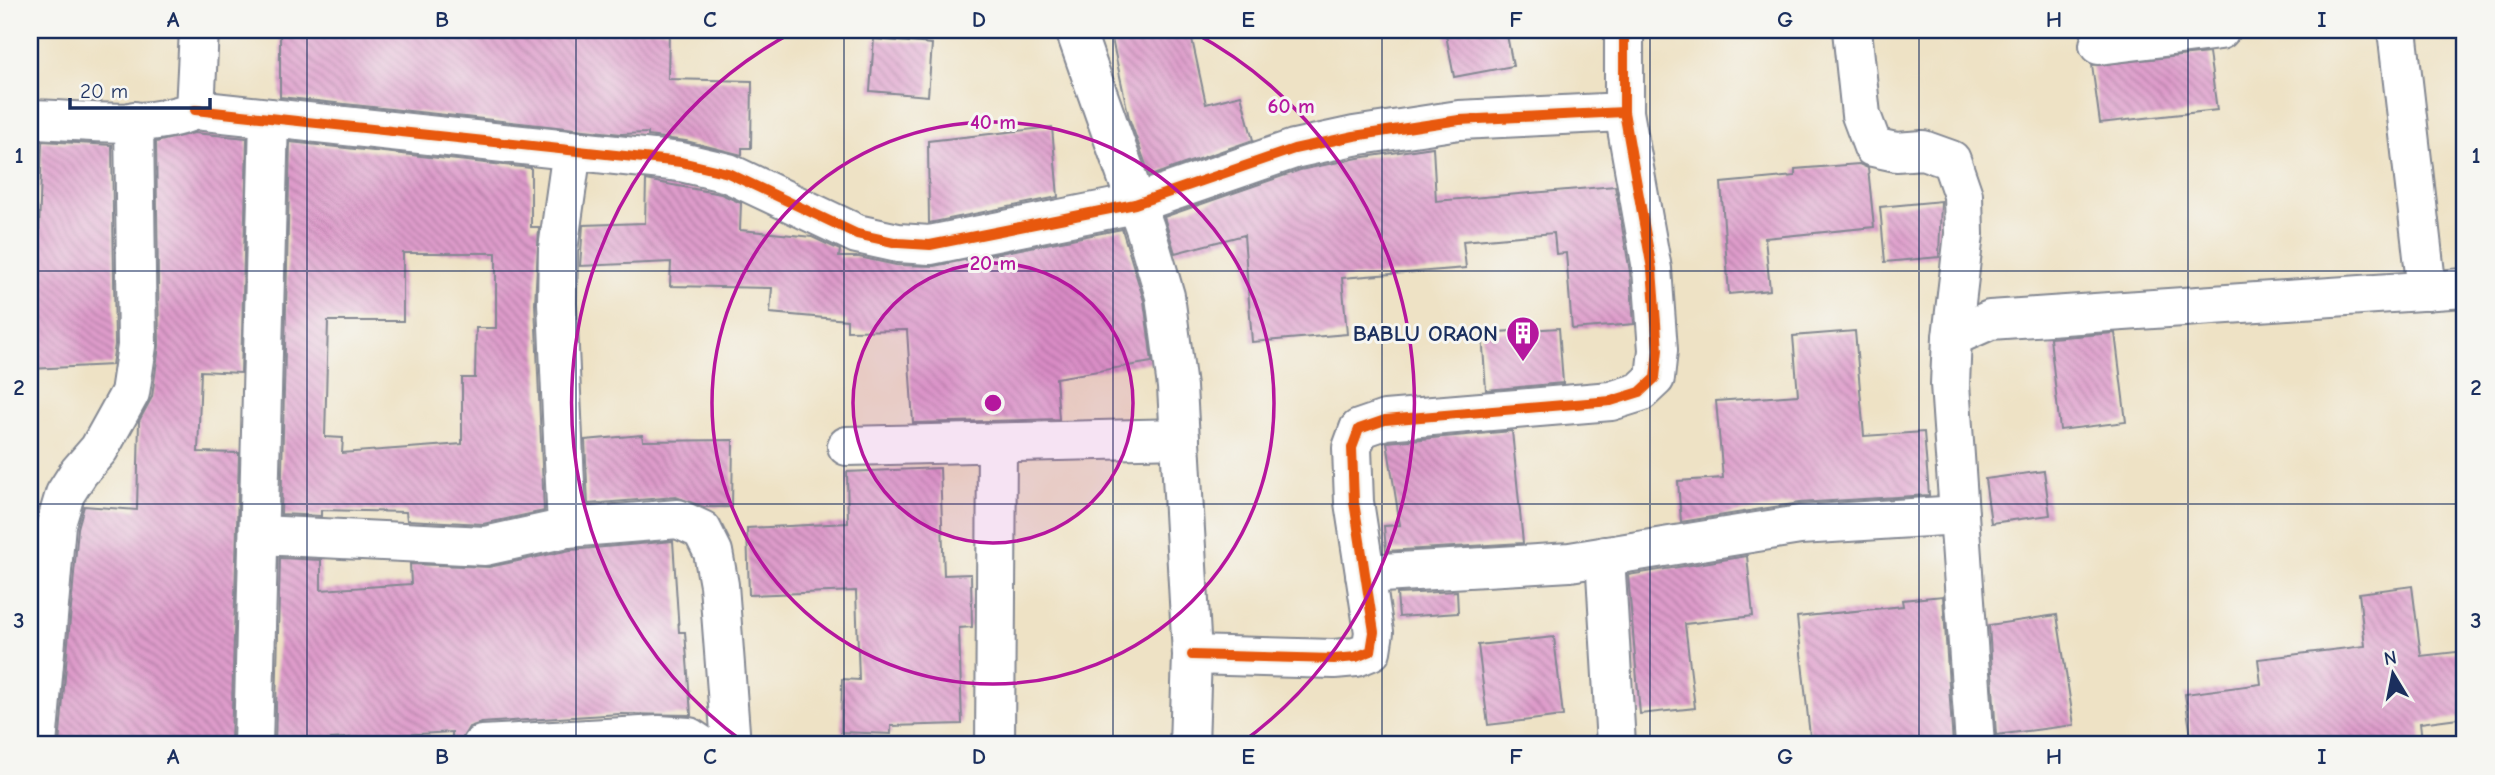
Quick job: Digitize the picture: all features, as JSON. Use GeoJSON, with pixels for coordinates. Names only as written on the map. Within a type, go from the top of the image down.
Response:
{"type":"FeatureCollection","features":[{"type":"Feature","properties":{"kind":"street"},"geometry":{"type":"LineString","coordinates":[[195,110],[199,30]]}},
{"type":"Feature","properties":{"kind":"street"},"geometry":{"type":"LineString","coordinates":[[1075,30],[1165,296],[1177,387],[1192,655],[1189,745]]}},
{"type":"Feature","properties":{"kind":"street"},"geometry":{"type":"LineString","coordinates":[[1192,655],[1335,659],[1356,657],[1371,651],[1374,632],[1354,502],[1352,448],[1359,429],[1385,420],[1611,401],[1640,393],[1655,378],[1658,350],[1652,269],[1624,112],[1624,30]]}},
{"type":"Feature","properties":{"kind":"street"},"geometry":{"type":"LineString","coordinates":[[1852,30],[1861,115],[1873,147],[1896,152],[1923,150],[1951,160],[1962,195],[1964,234],[1952,337],[1950,384],[1975,745]]}},
{"type":"Feature","properties":{"kind":"street"},"geometry":{"type":"LineString","coordinates":[[2099,45],[2220,30]]}},
{"type":"Feature","properties":{"kind":"street"},"geometry":{"type":"LineString","coordinates":[[2397,30],[2427,291]]}},
{"type":"Feature","properties":{"kind":"street"},"geometry":{"type":"LineString","coordinates":[[30,119],[174,119],[195,110],[681,162],[728,173],[857,234],[898,243],[930,245],[1135,204],[1294,149],[1354,136],[1459,120],[1624,112]]}},
{"type":"Feature","properties":{"kind":"street"},"geometry":{"type":"LineString","coordinates":[[253,745],[269,118]]}},
{"type":"Feature","properties":{"kind":"street"},"geometry":{"type":"LineString","coordinates":[[37,745],[56,524],[65,494],[99,449],[130,393],[138,346],[134,121]]}},
{"type":"Feature","properties":{"kind":"street"},"geometry":{"type":"LineString","coordinates":[[567,528],[557,303],[558,249],[572,150]]}},
{"type":"Feature","properties":{"kind":"street"},"geometry":{"type":"LineString","coordinates":[[1952,337],[1990,320],[2465,288]]}},
{"type":"Feature","properties":{"kind":"street"},"geometry":{"type":"LineString","coordinates":[[847,446],[1180,438]]}},
{"type":"Feature","properties":{"kind":"street"},"geometry":{"type":"LineString","coordinates":[[995,745],[997,443]]}},
{"type":"Feature","properties":{"kind":"street"},"geometry":{"type":"LineString","coordinates":[[1365,574],[1570,562],[1800,525],[1959,515]]}},
{"type":"Feature","properties":{"kind":"street"},"geometry":{"type":"LineString","coordinates":[[260,536],[485,545],[567,528],[678,519],[702,530],[713,552],[719,585],[731,745]]}},
{"type":"Feature","properties":{"kind":"street"},"geometry":{"type":"LineString","coordinates":[[1605,556],[1616,745]]}},
{"type":"Feature","properties":{"kind":"street"},"geometry":{"type":"LineString","coordinates":[[482,745],[659,735],[689,737],[701,745]]}},
{"type":"Feature","properties":{"kind":"building"},"geometry":{"type":"Polygon","coordinates":[[[280,30],[669,30],[668,79],[752,81],[751,148],[742,148],[742,155],[686,141],[648,136],[648,133],[621,134],[280,97],[280,30]]]}},
{"type":"Feature","properties":{"kind":"building"},"geometry":{"type":"Polygon","coordinates":[[[1110,30],[1190,30],[1206,104],[1241,95],[1253,140],[1150,176],[1129,118],[1110,30]]]}},
{"type":"Feature","properties":{"kind":"building"},"geometry":{"type":"Polygon","coordinates":[[[1445,30],[1506,30],[1513,66],[1454,77],[1445,30]]]}},
{"type":"Feature","properties":{"kind":"building"},"geometry":{"type":"Polygon","coordinates":[[[874,39],[932,44],[928,96],[870,91],[874,39]]]}},
{"type":"Feature","properties":{"kind":"building"},"geometry":{"type":"Polygon","coordinates":[[[2209,53],[2217,110],[2100,123],[2092,65],[2209,53]]]}},
{"type":"Feature","properties":{"kind":"building"},"geometry":{"type":"Polygon","coordinates":[[[1052,127],[1058,197],[929,223],[928,141],[1052,127]]]}},
{"type":"Feature","properties":{"kind":"building"},"geometry":{"type":"Polygon","coordinates":[[[194,133],[247,138],[241,373],[201,371],[198,452],[239,453],[231,745],[59,745],[78,528],[84,506],[137,510],[139,421],[152,397],[159,346],[156,142],[194,133]]]}},
{"type":"Feature","properties":{"kind":"building"},"geometry":{"type":"Polygon","coordinates":[[[42,141],[112,145],[115,345],[112,365],[30,369],[31,233],[39,232],[42,141]]]}},
{"type":"Feature","properties":{"kind":"building"},"geometry":{"type":"Polygon","coordinates":[[[290,142],[531,168],[531,227],[539,227],[535,304],[544,511],[483,524],[407,520],[406,512],[321,510],[321,516],[281,514],[290,142]],[[403,253],[403,321],[328,321],[325,437],[343,438],[342,453],[462,444],[462,378],[475,378],[476,328],[496,328],[496,253],[403,253]]]}},
{"type":"Feature","properties":{"kind":"building"},"geometry":{"type":"Polygon","coordinates":[[[1433,147],[1436,201],[1615,186],[1630,272],[1634,324],[1572,329],[1566,253],[1556,254],[1554,233],[1463,241],[1466,268],[1342,278],[1347,334],[1252,342],[1244,235],[1175,253],[1164,217],[1300,170],[1433,147]]]}},
{"type":"Feature","properties":{"kind":"building"},"geometry":{"type":"Polygon","coordinates":[[[1859,164],[1868,168],[1874,227],[1765,238],[1770,290],[1729,294],[1721,183],[1795,176],[1795,169],[1859,164]]]}},
{"type":"Feature","properties":{"kind":"building"},"geometry":{"type":"Polygon","coordinates":[[[646,180],[721,194],[741,203],[740,230],[812,237],[840,250],[839,257],[859,257],[896,265],[934,266],[1122,229],[1144,301],[1152,362],[1056,378],[1059,419],[913,423],[907,330],[847,331],[847,320],[770,313],[772,288],[670,286],[671,262],[580,266],[583,225],[645,223],[646,180]]]}},
{"type":"Feature","properties":{"kind":"building"},"geometry":{"type":"Polygon","coordinates":[[[1941,201],[1939,257],[1885,262],[1880,207],[1941,201]]]}},
{"type":"Feature","properties":{"kind":"building","name":"BABLU ORAON"},"geometry":{"type":"Polygon","coordinates":[[[1559,328],[1563,383],[1486,390],[1482,333],[1559,328]]]}},
{"type":"Feature","properties":{"kind":"building"},"geometry":{"type":"Polygon","coordinates":[[[1855,331],[1864,436],[1924,432],[1929,495],[1799,503],[1681,522],[1678,481],[1723,478],[1716,401],[1798,395],[1793,336],[1855,331]]]}},
{"type":"Feature","properties":{"kind":"building"},"geometry":{"type":"Polygon","coordinates":[[[2115,333],[2126,422],[2060,430],[2050,338],[2115,333]]]}},
{"type":"Feature","properties":{"kind":"building"},"geometry":{"type":"Polygon","coordinates":[[[1512,431],[1523,543],[1386,551],[1384,526],[1400,525],[1387,442],[1512,431]]]}},
{"type":"Feature","properties":{"kind":"building"},"geometry":{"type":"Polygon","coordinates":[[[642,435],[643,441],[733,440],[732,507],[704,507],[676,497],[588,504],[585,440],[642,435]]]}},
{"type":"Feature","properties":{"kind":"building"},"geometry":{"type":"Polygon","coordinates":[[[940,468],[944,575],[971,574],[972,627],[959,628],[962,724],[891,726],[891,734],[841,732],[842,679],[859,680],[856,591],[749,595],[747,528],[848,523],[847,472],[940,468]]]}},
{"type":"Feature","properties":{"kind":"building"},"geometry":{"type":"Polygon","coordinates":[[[2044,471],[2050,515],[1991,523],[1985,479],[2044,471]]]}},
{"type":"Feature","properties":{"kind":"building"},"geometry":{"type":"Polygon","coordinates":[[[673,541],[679,632],[685,632],[691,715],[620,714],[481,723],[469,727],[462,739],[452,740],[452,732],[331,739],[330,745],[275,745],[280,558],[321,560],[321,590],[411,584],[410,564],[489,567],[570,550],[673,541]]]}},
{"type":"Feature","properties":{"kind":"building"},"geometry":{"type":"Polygon","coordinates":[[[1747,556],[1753,616],[1685,624],[1695,708],[1640,714],[1628,575],[1747,556]]]}},
{"type":"Feature","properties":{"kind":"building"},"geometry":{"type":"Polygon","coordinates":[[[2412,586],[2421,656],[2465,651],[2465,717],[2420,723],[2422,740],[2384,745],[2192,745],[2185,694],[2261,684],[2258,659],[2365,646],[2359,593],[2412,586]]]}},
{"type":"Feature","properties":{"kind":"building"},"geometry":{"type":"Polygon","coordinates":[[[1457,591],[1458,613],[1399,617],[1397,594],[1457,591]]]}},
{"type":"Feature","properties":{"kind":"building"},"geometry":{"type":"Polygon","coordinates":[[[1943,596],[1953,745],[1811,745],[1797,617],[1903,606],[1902,600],[1943,596]]]}},
{"type":"Feature","properties":{"kind":"building"},"geometry":{"type":"Polygon","coordinates":[[[2057,615],[2074,725],[1996,735],[1989,625],[2057,615]]]}},
{"type":"Feature","properties":{"kind":"building"},"geometry":{"type":"Polygon","coordinates":[[[1554,637],[1563,716],[1488,725],[1478,645],[1554,637]]]}},
{"type":"Feature","properties":{"kind":"cycle path"},"geometry":{"type":"LineString","coordinates":[[195,110],[681,162],[728,173],[857,234],[898,243],[930,245],[1135,204],[1294,149],[1354,136],[1459,120],[1624,112],[1624,30]]}},
{"type":"Feature","properties":{"kind":"cycle path"},"geometry":{"type":"LineString","coordinates":[[1192,655],[1334,659],[1356,657],[1371,651],[1374,632],[1354,502],[1352,448],[1359,429],[1385,420],[1611,401],[1640,392],[1655,378],[1658,350],[1652,269],[1624,112]]}},
{"type":"Feature","properties":{"kind":"place","name":"BABLU ORAON"},"geometry":{"type":"Point","coordinates":[1523,363]}}]}
